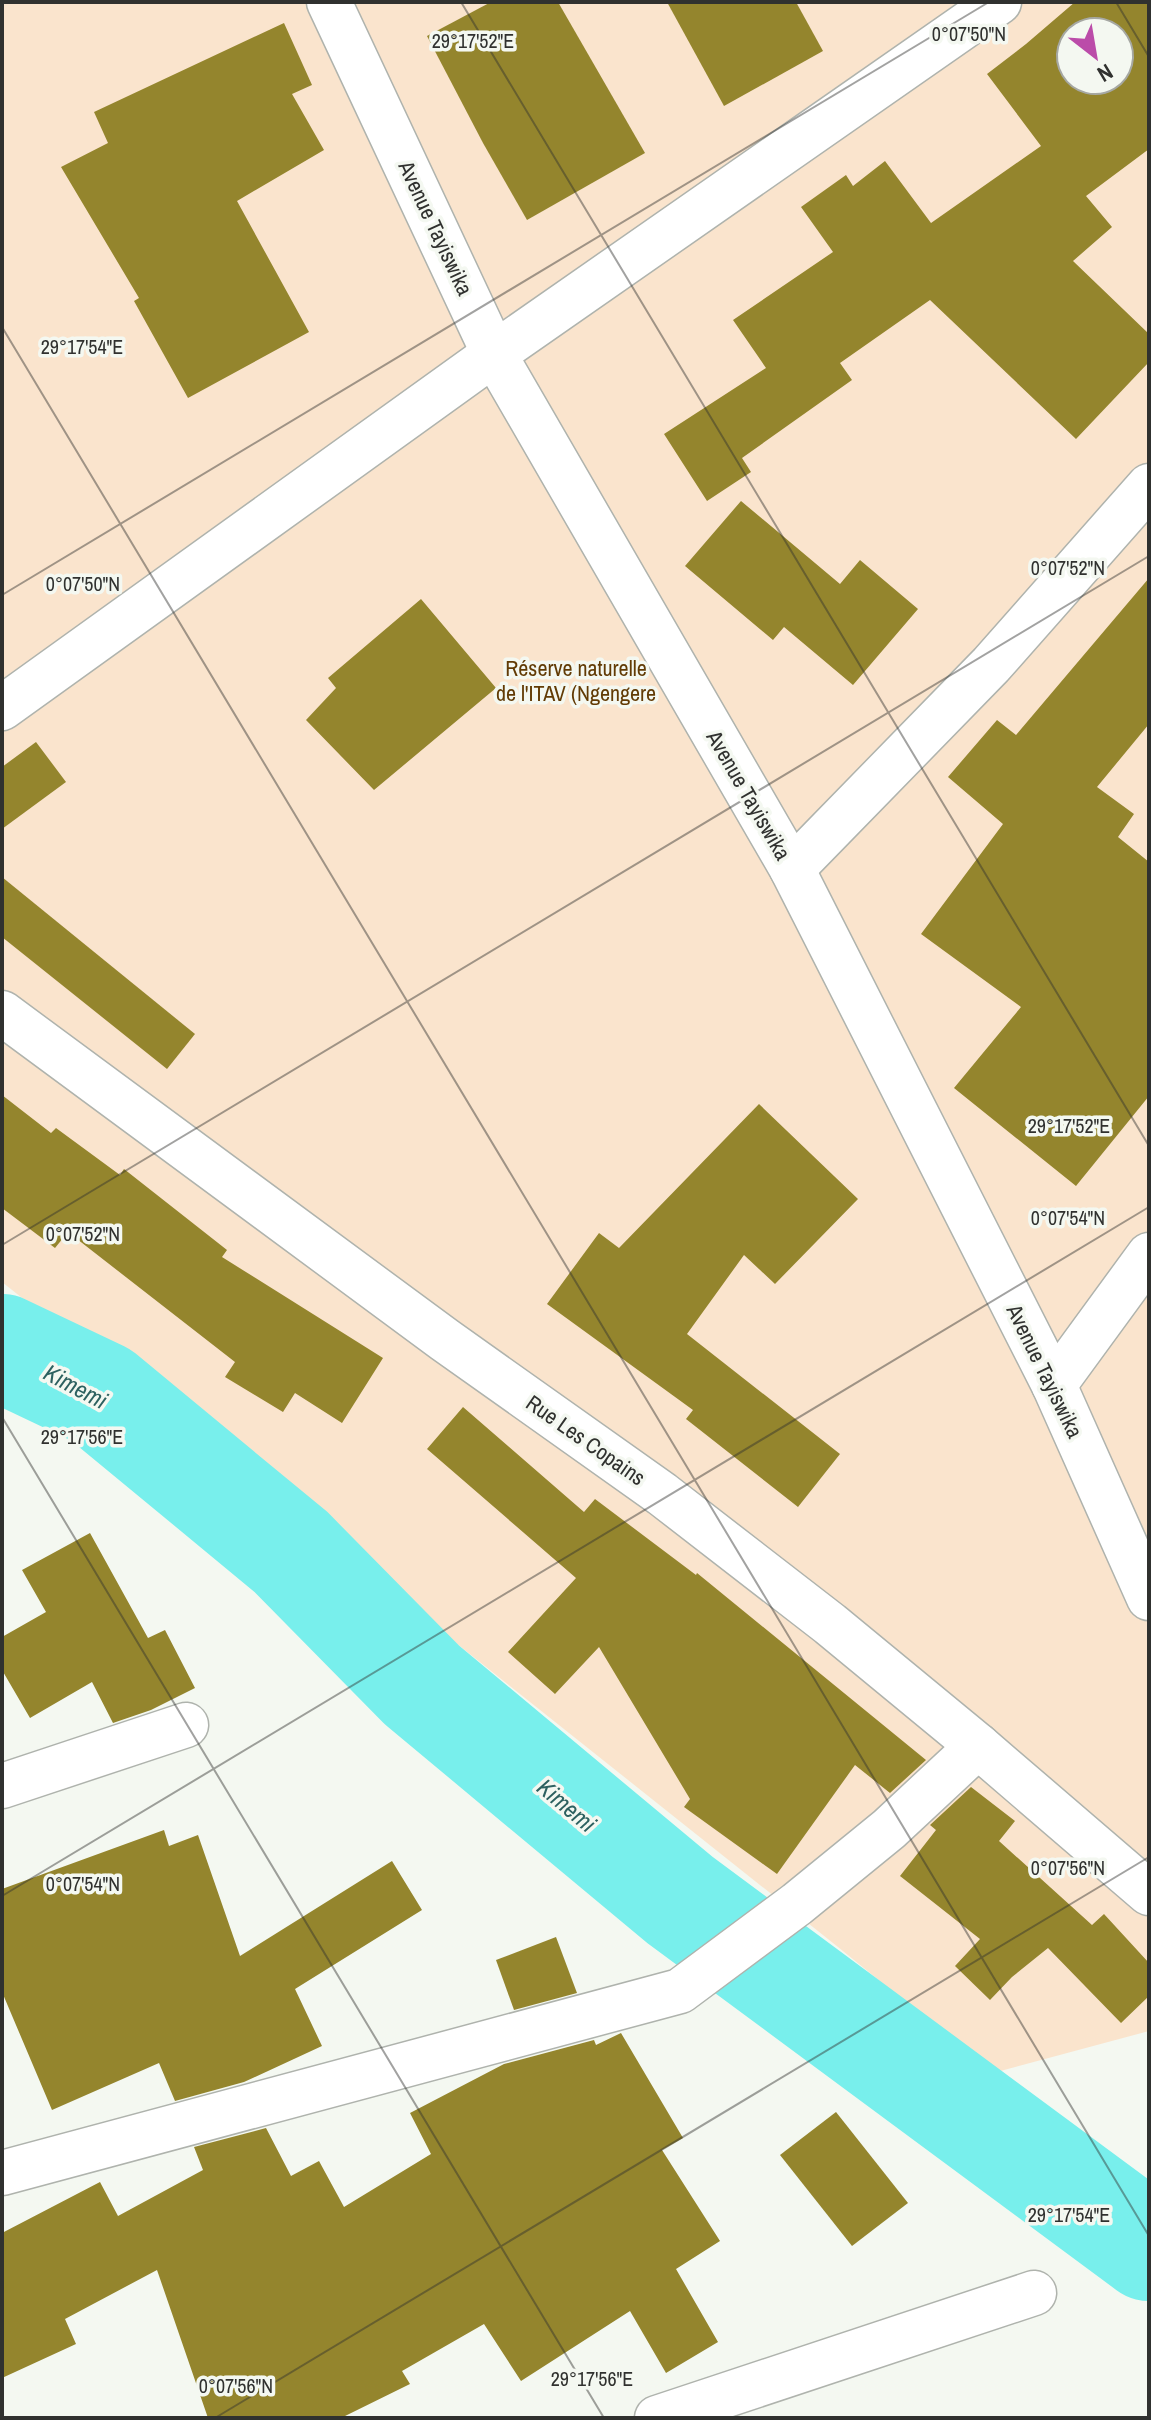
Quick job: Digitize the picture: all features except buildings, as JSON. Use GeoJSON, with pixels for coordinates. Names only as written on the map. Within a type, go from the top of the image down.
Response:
{"type":"FeatureCollection","features":[{"type":"Feature","properties":{"kind":"street","name":"Avenue Tayiswika"},"geometry":{"type":"LineString","coordinates":[[329,2],[494,354],[792,869],[1054,1385],[1149,1598]]}},
{"type":"Feature","properties":{"kind":"street"},"geometry":{"type":"LineString","coordinates":[[2,708],[494,354],[999,2]]}},
{"type":"Feature","properties":{"kind":"street"},"geometry":{"type":"LineString","coordinates":[[792,869],[991,665],[1149,486]]}},
{"type":"Feature","properties":{"kind":"street","name":"Rue Les Copains"},"geometry":{"type":"LineString","coordinates":[[2,1013],[445,1340],[662,1494],[830,1624],[1149,1893]]}},
{"type":"Feature","properties":{"kind":"street"},"geometry":{"type":"LineString","coordinates":[[1054,1385],[1149,1255]]}},
{"type":"Feature","properties":{"kind":"street"},"geometry":{"type":"LineString","coordinates":[[2,1786],[186,1725]]}},
{"type":"Feature","properties":{"kind":"street"},"geometry":{"type":"LineString","coordinates":[[2,2173],[680,1991],[797,1904],[889,1829],[978,1746]]}},
{"type":"Feature","properties":{"kind":"street"},"geometry":{"type":"LineString","coordinates":[[657,2418],[1034,2293]]}},
{"type":"Feature","properties":{"kind":"green space","name":"Réserve naturelle de l'ITAV (Ngengere"},"geometry":{"type":"Polygon","coordinates":[[[2,2],[1149,2],[1149,2031],[993,2073],[2,1282],[2,2]]]}},
{"type":"Feature","properties":{"kind":"waterway","name":"Kimemi"},"geometry":{"type":"LineString","coordinates":[[2,1348],[101,1395],[291,1552],[422,1685],[680,1900],[1149,2247]]}}]}
